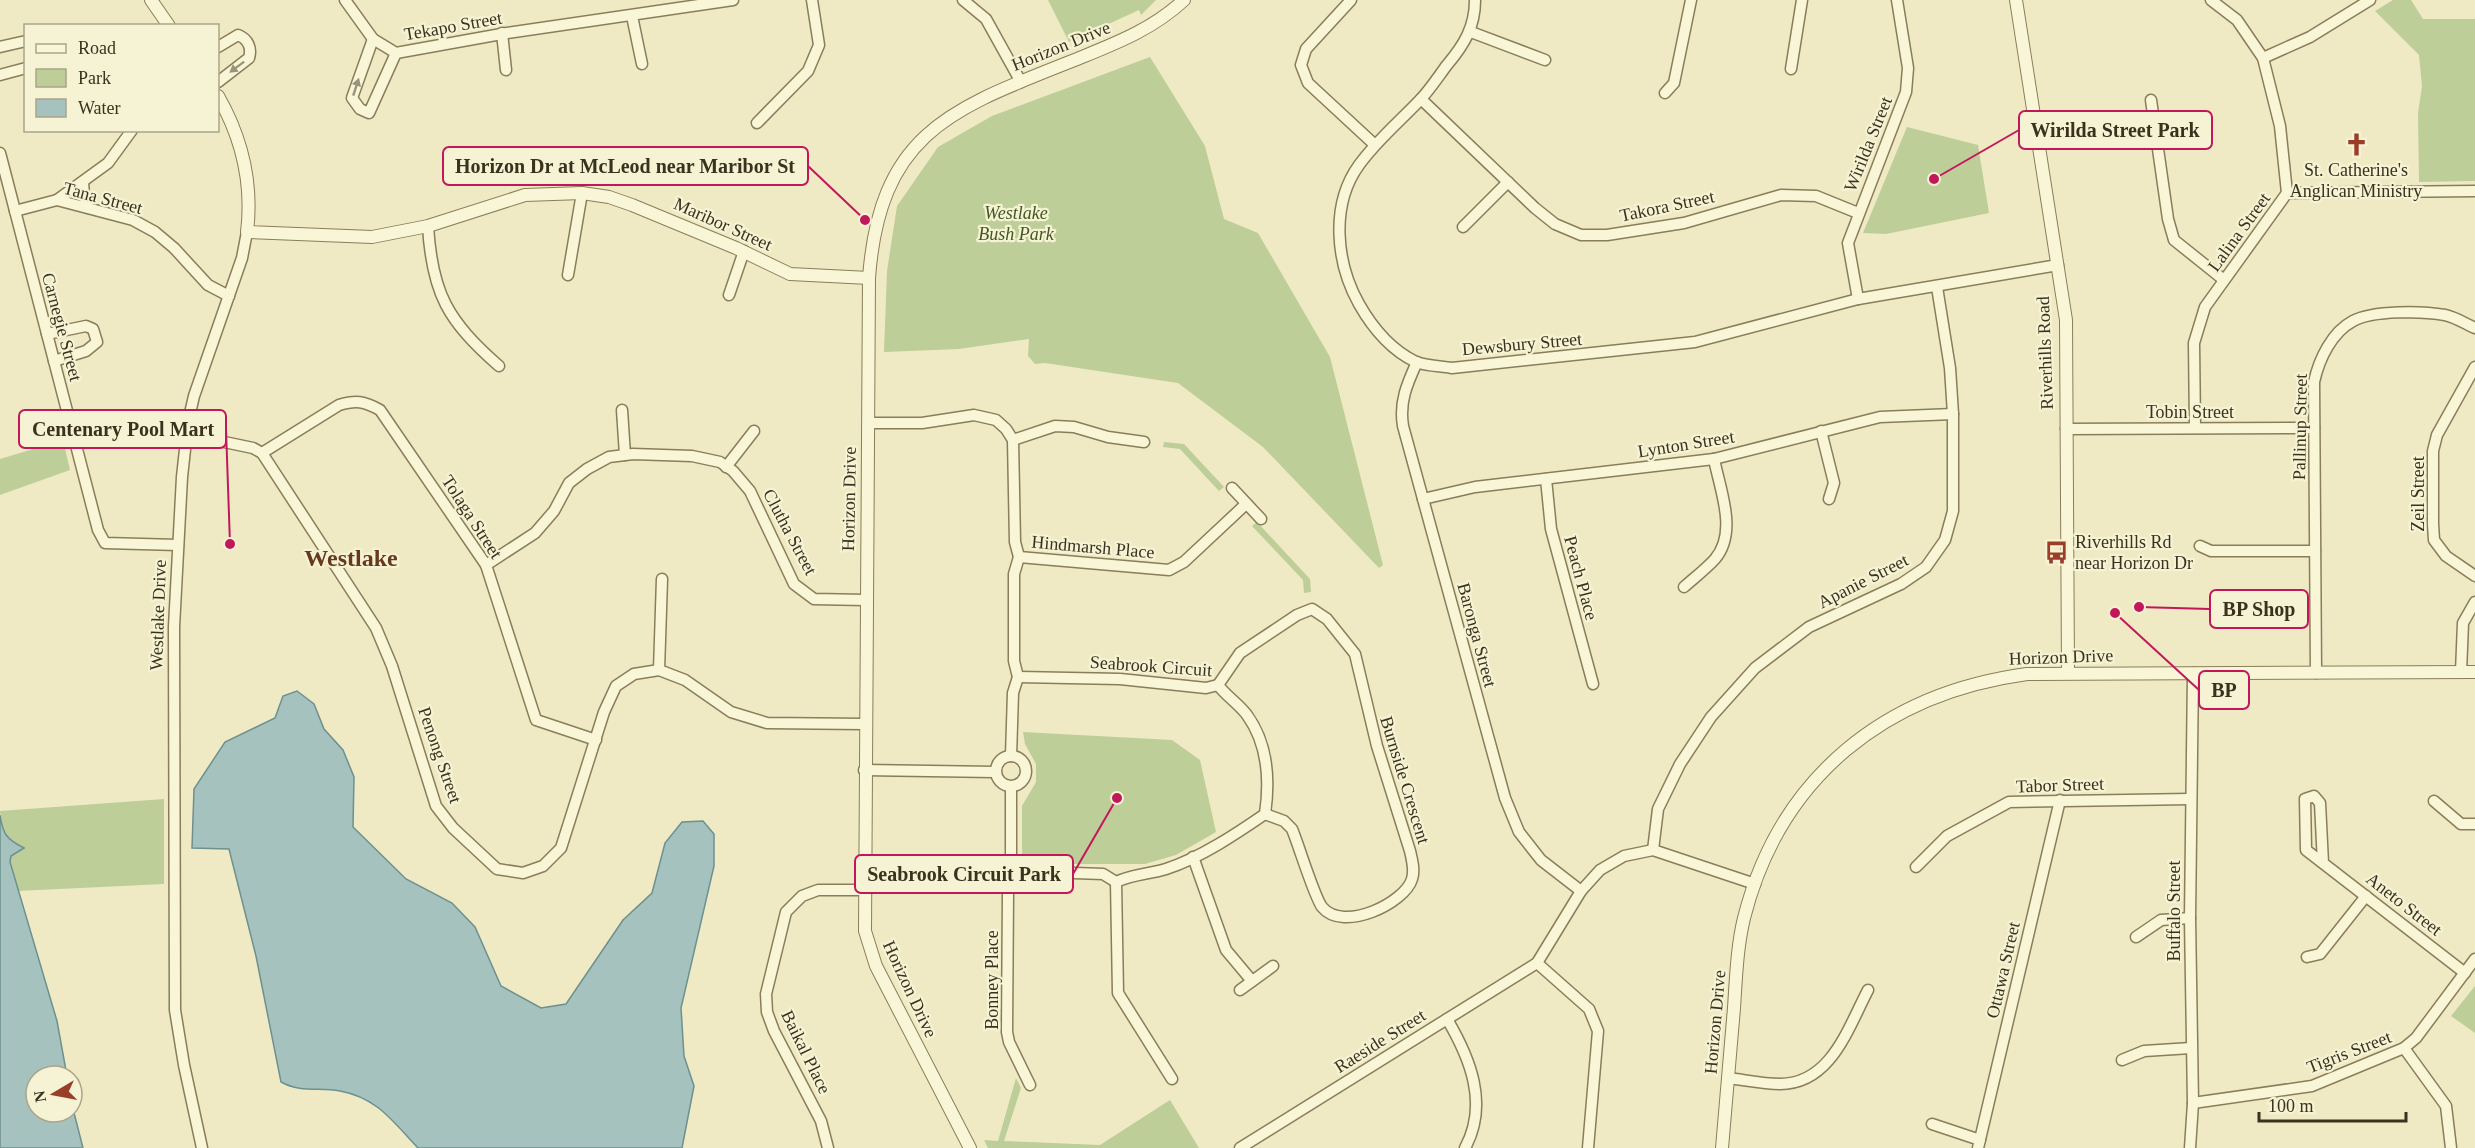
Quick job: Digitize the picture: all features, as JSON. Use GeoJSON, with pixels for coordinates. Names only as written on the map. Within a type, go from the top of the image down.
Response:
{"type":"FeatureCollection","features":[{"type":"Feature","properties":{"kind":"street"},"geometry":{"type":"LineString","coordinates":[[151,0],[168,24]]}},
{"type":"Feature","properties":{"kind":"street","name":"Tekapo Street"},"geometry":{"type":"LineString","coordinates":[[345,0],[373,39],[396,53],[502,33],[733,0]]}},
{"type":"Feature","properties":{"kind":"street"},"geometry":{"type":"LineString","coordinates":[[757,123],[808,71],[819,45],[812,0]]}},
{"type":"Feature","properties":{"kind":"street"},"geometry":{"type":"LineString","coordinates":[[963,0],[986,20],[1021,82]]}},
{"type":"Feature","properties":{"kind":"street","name":"Horizon Drive"},"geometry":{"type":"LineString","coordinates":[[970,1148],[876,966],[866,931],[864,770],[869,278],[876,220],[891,183],[907,157],[933,128],[948,116],[1021,82],[1125,40],[1166,16],[1184,0]]}},
{"type":"Feature","properties":{"kind":"street"},"geometry":{"type":"LineString","coordinates":[[1351,0],[1306,49],[1301,65],[1308,83],[1375,146]]}},
{"type":"Feature","properties":{"kind":"street","name":"Dewsbury Street"},"geometry":{"type":"LineString","coordinates":[[1475,0],[1471,32],[1421,99],[1358,166],[1345,192],[1339,227],[1341,260],[1352,291],[1370,323],[1390,344],[1417,362],[1452,368],[1695,342],[1858,299],[2058,265]]}},
{"type":"Feature","properties":{"kind":"street"},"geometry":{"type":"LineString","coordinates":[[1665,93],[1674,83],[1691,0]]}},
{"type":"Feature","properties":{"kind":"street"},"geometry":{"type":"LineString","coordinates":[[1791,69],[1802,0]]}},
{"type":"Feature","properties":{"kind":"street","name":"Wirilda Street"},"geometry":{"type":"LineString","coordinates":[[1858,299],[1848,243],[1858,213],[1899,117],[1906,93],[1908,68],[1897,0]]}},
{"type":"Feature","properties":{"kind":"street","name":"Riverhills Road"},"geometry":{"type":"LineString","coordinates":[[2016,0],[2066,320],[2068,673]]}},
{"type":"Feature","properties":{"kind":"street","name":"Lalina Street"},"geometry":{"type":"LineString","coordinates":[[2195,428],[2194,343],[2205,307],[2287,193],[2280,126],[2263,58],[2237,20],[2211,0]]}},
{"type":"Feature","properties":{"kind":"street"},"geometry":{"type":"LineString","coordinates":[[2263,58],[2310,37],[2370,0]]}},
{"type":"Feature","properties":{"kind":"street"},"geometry":{"type":"LineString","coordinates":[[632,16],[642,63]]}},
{"type":"Feature","properties":{"kind":"street"},"geometry":{"type":"LineString","coordinates":[[1471,32],[1545,60]]}},
{"type":"Feature","properties":{"kind":"street"},"geometry":{"type":"LineString","coordinates":[[502,33],[506,70]]}},
{"type":"Feature","properties":{"kind":"street"},"geometry":{"type":"LineString","coordinates":[[219,46],[238,35],[249,44],[251,52],[249,58],[219,80]]}},
{"type":"Feature","properties":{"kind":"street"},"geometry":{"type":"LineString","coordinates":[[373,39],[352,98],[360,110],[369,113],[396,53]]}},
{"type":"Feature","properties":{"kind":"street"},"geometry":{"type":"LineString","coordinates":[[0,47],[24,41]]}},
{"type":"Feature","properties":{"kind":"street"},"geometry":{"type":"LineString","coordinates":[[0,75],[24,69]]}},
{"type":"Feature","properties":{"kind":"street","name":"Westlake Drive"},"geometry":{"type":"LineString","coordinates":[[202,1148],[175,1010],[174,627],[186,434],[200,375],[229,296],[247,232],[249,200],[244,160],[234,129],[219,98]]}},
{"type":"Feature","properties":{"kind":"street","name":"Takora Street"},"geometry":{"type":"LineString","coordinates":[[1421,99],[1555,224],[1581,235],[1649,231],[1781,195],[1816,196],[1858,213]]}},
{"type":"Feature","properties":{"kind":"street"},"geometry":{"type":"LineString","coordinates":[[2151,100],[2168,219],[2174,240],[2224,280]]}},
{"type":"Feature","properties":{"kind":"street"},"geometry":{"type":"LineString","coordinates":[[57,200],[108,163],[131,132]]}},
{"type":"Feature","properties":{"kind":"street","name":"Carnegie Street"},"geometry":{"type":"LineString","coordinates":[[0,153],[92,509],[105,543],[178,545]]}},
{"type":"Feature","properties":{"kind":"street"},"geometry":{"type":"LineString","coordinates":[[83,182],[84,196],[89,208]]}},
{"type":"Feature","properties":{"kind":"street"},"geometry":{"type":"LineString","coordinates":[[1463,228],[1508,182]]}},
{"type":"Feature","properties":{"kind":"street"},"geometry":{"type":"LineString","coordinates":[[2287,193],[2475,191]]}},
{"type":"Feature","properties":{"kind":"street"},"geometry":{"type":"LineString","coordinates":[[568,275],[582,193]]}},
{"type":"Feature","properties":{"kind":"street","name":"Maribor Street"},"geometry":{"type":"LineString","coordinates":[[247,232],[372,237],[428,226],[525,195],[582,193],[609,197],[632,205],[744,251],[790,274],[869,278]]}},
{"type":"Feature","properties":{"kind":"street","name":"Tana Street"},"geometry":{"type":"LineString","coordinates":[[15,211],[57,200],[133,220],[155,232],[174,248],[208,285],[229,296]]}},
{"type":"Feature","properties":{"kind":"street"},"geometry":{"type":"LineString","coordinates":[[428,226],[430,260],[442,302],[468,338],[499,366]]}},
{"type":"Feature","properties":{"kind":"street"},"geometry":{"type":"LineString","coordinates":[[729,295],[744,251]]}},
{"type":"Feature","properties":{"kind":"street","name":"Apanie Street"},"geometry":{"type":"LineString","coordinates":[[1653,850],[1658,809],[1680,764],[1711,717],[1755,668],[1809,627],[1901,584],[1918,573],[1926,567],[1945,540],[1953,511],[1953,414],[1950,368],[1937,287]]}},
{"type":"Feature","properties":{"kind":"street","name":"Pallinup Street"},"geometry":{"type":"LineString","coordinates":[[2316,672],[2314,381],[2318,362],[2340,330],[2355,320],[2379,314],[2448,315],[2475,328]]}},
{"type":"Feature","properties":{"kind":"street"},"geometry":{"type":"LineString","coordinates":[[47,334],[87,327],[93,329],[97,342],[86,351],[54,361]]}},
{"type":"Feature","properties":{"kind":"street","name":"Baronga Street"},"geometry":{"type":"LineString","coordinates":[[1417,362],[1404,392],[1401,412],[1505,798],[1519,832],[1541,860],[1581,891]]}},
{"type":"Feature","properties":{"kind":"street","name":"Zeil Street"},"geometry":{"type":"LineString","coordinates":[[2475,368],[2437,435],[2433,451],[2434,540],[2446,556],[2475,576]]}},
{"type":"Feature","properties":{"kind":"street","name":"Tolaga Street"},"geometry":{"type":"LineString","coordinates":[[262,453],[339,405],[352,401],[365,402],[380,410],[486,565],[536,720],[596,741]]}},
{"type":"Feature","properties":{"kind":"street"},"geometry":{"type":"LineString","coordinates":[[622,410],[625,455]]}},
{"type":"Feature","properties":{"kind":"street","name":"Lynton Street"},"geometry":{"type":"LineString","coordinates":[[1423,499],[1475,487],[1714,459],[1880,417],[1953,414]]}},
{"type":"Feature","properties":{"kind":"street"},"geometry":{"type":"LineString","coordinates":[[868,423],[922,423],[974,416],[996,420],[1013,440],[1015,542],[1019,557],[1014,585],[1014,661],[1018,677],[1013,693],[1011,756]]}},
{"type":"Feature","properties":{"kind":"street"},"geometry":{"type":"LineString","coordinates":[[1013,440],[1055,426],[1065,426],[1144,442]]}},
{"type":"Feature","properties":{"kind":"street","name":"Tobin Street"},"geometry":{"type":"LineString","coordinates":[[2066,429],[2314,428]]}},
{"type":"Feature","properties":{"kind":"street"},"geometry":{"type":"LineString","coordinates":[[726,466],[753,431]]}},
{"type":"Feature","properties":{"kind":"street"},"geometry":{"type":"LineString","coordinates":[[1821,432],[1834,483],[1829,499]]}},
{"type":"Feature","properties":{"kind":"street"},"geometry":{"type":"LineString","coordinates":[[186,434],[253,448],[262,453]]}},
{"type":"Feature","properties":{"kind":"street","name":"Penong Street"},"geometry":{"type":"LineString","coordinates":[[262,453],[376,628],[393,666],[436,806],[453,828],[497,869],[523,873],[543,866],[561,848],[616,686],[634,674],[659,670]]}},
{"type":"Feature","properties":{"kind":"street","name":"Clutha Street"},"geometry":{"type":"LineString","coordinates":[[486,565],[535,532],[554,511],[569,483],[587,469],[609,457],[625,455],[692,456],[720,462],[750,491],[794,584],[814,599],[866,600]]}},
{"type":"Feature","properties":{"kind":"street"},"geometry":{"type":"LineString","coordinates":[[1684,587],[1715,558],[1726,539],[1726,520],[1714,459]]}},
{"type":"Feature","properties":{"kind":"street","name":"Peach Place"},"geometry":{"type":"LineString","coordinates":[[1546,479],[1551,529],[1593,684]]}},
{"type":"Feature","properties":{"kind":"street"},"geometry":{"type":"LineString","coordinates":[[1232,489],[1261,519]]}},
{"type":"Feature","properties":{"kind":"street","name":"Hindmarsh Place"},"geometry":{"type":"LineString","coordinates":[[1019,557],[1169,570],[1184,562],[1246,504]]}},
{"type":"Feature","properties":{"kind":"street"},"geometry":{"type":"LineString","coordinates":[[2200,546],[2211,550],[2315,551]]}},
{"type":"Feature","properties":{"kind":"street"},"geometry":{"type":"LineString","coordinates":[[662,579],[659,670],[685,680],[731,712],[753,720],[767,723],[865,724]]}},
{"type":"Feature","properties":{"kind":"street"},"geometry":{"type":"LineString","coordinates":[[2461,672],[2463,623],[2475,602]]}},
{"type":"Feature","properties":{"kind":"street","name":"Burnside Crescent"},"geometry":{"type":"LineString","coordinates":[[1218,685],[1240,654],[1297,615],[1312,609],[1327,619],[1355,654],[1377,746],[1410,851],[1413,866],[1412,880],[1403,893],[1366,916],[1351,919],[1333,916],[1322,907],[1292,829],[1284,821],[1266,814]]}},
{"type":"Feature","properties":{"kind":"street","name":"Horizon Drive"},"geometry":{"type":"LineString","coordinates":[[1722,1148],[1741,936],[1755,884],[1775,838],[1798,801],[1844,751],[1900,712],[1935,695],[1966,685],[2028,674],[2475,672]]}},
{"type":"Feature","properties":{"kind":"street","name":"Buffalo Street"},"geometry":{"type":"LineString","coordinates":[[2190,1148],[2193,1102],[2190,799],[2193,673]]}},
{"type":"Feature","properties":{"kind":"street","name":"Seabrook Circuit"},"geometry":{"type":"LineString","coordinates":[[1018,677],[1120,680],[1206,688],[1218,685],[1247,714],[1260,738],[1268,768],[1266,814]]}},
{"type":"Feature","properties":{"kind":"street"},"geometry":{"type":"LineString","coordinates":[[1011,756],[1022,761],[1026,772],[1022,782],[1011,787],[998,781],[995,772],[1000,760],[1011,756]]}},
{"type":"Feature","properties":{"kind":"street"},"geometry":{"type":"LineString","coordinates":[[864,770],[995,772]]}},
{"type":"Feature","properties":{"kind":"street"},"geometry":{"type":"LineString","coordinates":[[1011,787],[1011,858],[1018,871],[1103,874],[1116,882]]}},
{"type":"Feature","properties":{"kind":"street","name":"Aneto Street"},"geometry":{"type":"LineString","coordinates":[[2323,863],[2320,803],[2314,796],[2305,799],[2306,849],[2323,863],[2465,973]]}},
{"type":"Feature","properties":{"kind":"street","name":"Tabor Street"},"geometry":{"type":"LineString","coordinates":[[1916,867],[1947,836],[2009,802],[2190,799]]}},
{"type":"Feature","properties":{"kind":"street","name":"Ottawa Street"},"geometry":{"type":"LineString","coordinates":[[1979,1144],[2060,800]]}},
{"type":"Feature","properties":{"kind":"street"},"geometry":{"type":"LineString","coordinates":[[2434,801],[2462,824],[2475,824]]}},
{"type":"Feature","properties":{"kind":"street"},"geometry":{"type":"LineString","coordinates":[[1116,882],[1130,876],[1166,869],[1193,857],[1266,814]]}},
{"type":"Feature","properties":{"kind":"street"},"geometry":{"type":"LineString","coordinates":[[1653,850],[1755,884]]}},
{"type":"Feature","properties":{"kind":"street","name":"Raeside Street"},"geometry":{"type":"LineString","coordinates":[[1240,1148],[1537,963],[1581,891],[1600,870],[1624,856],[1653,850]]}},
{"type":"Feature","properties":{"kind":"street"},"geometry":{"type":"LineString","coordinates":[[1193,857],[1227,950],[1252,981]]}},
{"type":"Feature","properties":{"kind":"street","name":"Bonney Place"},"geometry":{"type":"LineString","coordinates":[[1018,871],[1008,891],[1007,1032],[1009,1042],[1030,1085]]}},
{"type":"Feature","properties":{"kind":"street"},"geometry":{"type":"LineString","coordinates":[[1116,882],[1118,993],[1172,1079]]}},
{"type":"Feature","properties":{"kind":"street","name":"Baikal Place"},"geometry":{"type":"LineString","coordinates":[[828,1148],[821,1122],[774,1031],[767,1012],[766,993],[786,912],[802,896],[818,890],[864,890]]}},
{"type":"Feature","properties":{"kind":"street"},"geometry":{"type":"LineString","coordinates":[[2307,957],[2320,954],[2366,896]]}},
{"type":"Feature","properties":{"kind":"street"},"geometry":{"type":"LineString","coordinates":[[2136,936],[2161,920],[2190,918]]}},
{"type":"Feature","properties":{"kind":"street","name":"Tigris Street"},"geometry":{"type":"LineString","coordinates":[[2193,1102],[2312,1086],[2404,1048],[2416,1038],[2475,959]]}},
{"type":"Feature","properties":{"kind":"street"},"geometry":{"type":"LineString","coordinates":[[1537,963],[1589,1009],[1598,1031],[1588,1148]]}},
{"type":"Feature","properties":{"kind":"street"},"geometry":{"type":"LineString","coordinates":[[1240,990],[1273,966]]}},
{"type":"Feature","properties":{"kind":"street"},"geometry":{"type":"LineString","coordinates":[[1728,1078],[1780,1084],[1809,1077],[1823,1068],[1833,1055],[1868,990]]}},
{"type":"Feature","properties":{"kind":"street"},"geometry":{"type":"LineString","coordinates":[[1447,1020],[1464,1048],[1475,1079],[1475,1116],[1465,1148]]}},
{"type":"Feature","properties":{"kind":"street"},"geometry":{"type":"LineString","coordinates":[[2122,1060],[2144,1051],[2191,1048]]}},
{"type":"Feature","properties":{"kind":"street"},"geometry":{"type":"LineString","coordinates":[[2404,1048],[2446,1106],[2450,1120],[2451,1148]]}},
{"type":"Feature","properties":{"kind":"street"},"geometry":{"type":"LineString","coordinates":[[1932,1124],[1979,1144]]}},
{"type":"Feature","properties":{"kind":"green space"},"geometry":{"type":"Polygon","coordinates":[[[1048,0],[1156,0],[1141,15],[1139,10],[1069,42],[1048,0]]]}},
{"type":"Feature","properties":{"kind":"green space"},"geometry":{"type":"Polygon","coordinates":[[[2393,0],[2411,0],[2423,19],[2475,19],[2475,181],[2419,182],[2418,113],[2422,86],[2419,55],[2375,11],[2393,0]]]}},
{"type":"Feature","properties":{"kind":"green space","name":"Westlake Bush Park"},"geometry":{"type":"Polygon","coordinates":[[[1150,57],[1205,146],[1224,219],[1258,233],[1330,357],[1383,565],[1379,568],[1263,447],[1178,383],[1045,363],[1035,364],[1028,356],[1029,339],[959,349],[884,352],[887,271],[897,206],[938,147],[992,116],[1150,57]]]}},
{"type":"Feature","properties":{"kind":"green space"},"geometry":{"type":"Polygon","coordinates":[[[1907,127],[1978,145],[1989,213],[1886,234],[1863,233],[1907,127]]]}},
{"type":"Feature","properties":{"kind":"green space"},"geometry":{"type":"Polygon","coordinates":[[[63,440],[70,470],[0,495],[0,459],[63,440]]]}},
{"type":"Feature","properties":{"kind":"green space"},"geometry":{"type":"Polygon","coordinates":[[[1164,442],[1184,444],[1224,487],[1219,491],[1180,449],[1163,447],[1164,442]]]}},
{"type":"Feature","properties":{"kind":"green space"},"geometry":{"type":"Polygon","coordinates":[[[1257,522],[1310,579],[1311,592],[1304,593],[1303,580],[1252,526],[1257,522]]]}},
{"type":"Feature","properties":{"kind":"green space"},"geometry":{"type":"Polygon","coordinates":[[[1023,732],[1172,740],[1200,760],[1216,832],[1176,855],[1145,864],[1022,864],[1022,806],[1036,782],[1036,764],[1025,744],[1023,732]]]}},
{"type":"Feature","properties":{"kind":"green space"},"geometry":{"type":"Polygon","coordinates":[[[164,799],[164,884],[17,891],[10,862],[10,841],[3,834],[0,811],[164,799]]]}},
{"type":"Feature","properties":{"kind":"green space"},"geometry":{"type":"Polygon","coordinates":[[[2475,986],[2475,1033],[2451,1016],[2475,986]]]}},
{"type":"Feature","properties":{"kind":"green space"},"geometry":{"type":"Polygon","coordinates":[[[1016,1078],[1021,1088],[1004,1141],[1100,1145],[1170,1100],[1199,1148],[988,1148],[984,1140],[998,1141],[1016,1078]]]}},
{"type":"Feature","properties":{"kind":"water"},"geometry":{"type":"Polygon","coordinates":[[[297,691],[314,704],[324,729],[343,750],[354,777],[353,827],[406,879],[452,903],[475,927],[501,986],[541,1008],[566,1004],[623,920],[652,893],[665,843],[682,822],[703,821],[714,834],[714,866],[681,1008],[684,1056],[694,1086],[682,1148],[418,1148],[384,1112],[365,1099],[340,1091],[303,1089],[281,1082],[256,956],[229,849],[192,848],[194,789],[225,742],[275,718],[283,696],[297,691]]]}},
{"type":"Feature","properties":{"kind":"water"},"geometry":{"type":"Polygon","coordinates":[[[0,815],[6,835],[24,848],[11,856],[10,862],[57,1021],[65,1064],[24,1064],[24,1124],[77,1124],[83,1148],[0,1148],[0,815]]]}},
{"type":"Feature","properties":{"kind":"place","name":"St. Catherine's Anglican Ministry"},"geometry":{"type":"Point","coordinates":[2356,144]}},
{"type":"Feature","properties":{"kind":"place","name":"Wirilda Street Park"},"geometry":{"type":"Point","coordinates":[1934,179]}},
{"type":"Feature","properties":{"kind":"place","name":"Horizon Dr at McLeod near Maribor St"},"geometry":{"type":"Point","coordinates":[865,220]}},
{"type":"Feature","properties":{"kind":"place","name":"Centenary Pool Mart"},"geometry":{"type":"Point","coordinates":[230,544]}},
{"type":"Feature","properties":{"kind":"place","name":"Riverhills Rd near Horizon Dr"},"geometry":{"type":"Point","coordinates":[2057,552]}},
{"type":"Feature","properties":{"kind":"place","name":"BP Shop"},"geometry":{"type":"Point","coordinates":[2139,607]}},
{"type":"Feature","properties":{"kind":"place","name":"BP"},"geometry":{"type":"Point","coordinates":[2115,613]}},
{"type":"Feature","properties":{"kind":"place","name":"Seabrook Circuit Park"},"geometry":{"type":"Point","coordinates":[1117,798]}},
{"type":"Feature","properties":{"kind":"district","name":"Westlake"},"geometry":{"type":"Point","coordinates":[351,558]}}]}
